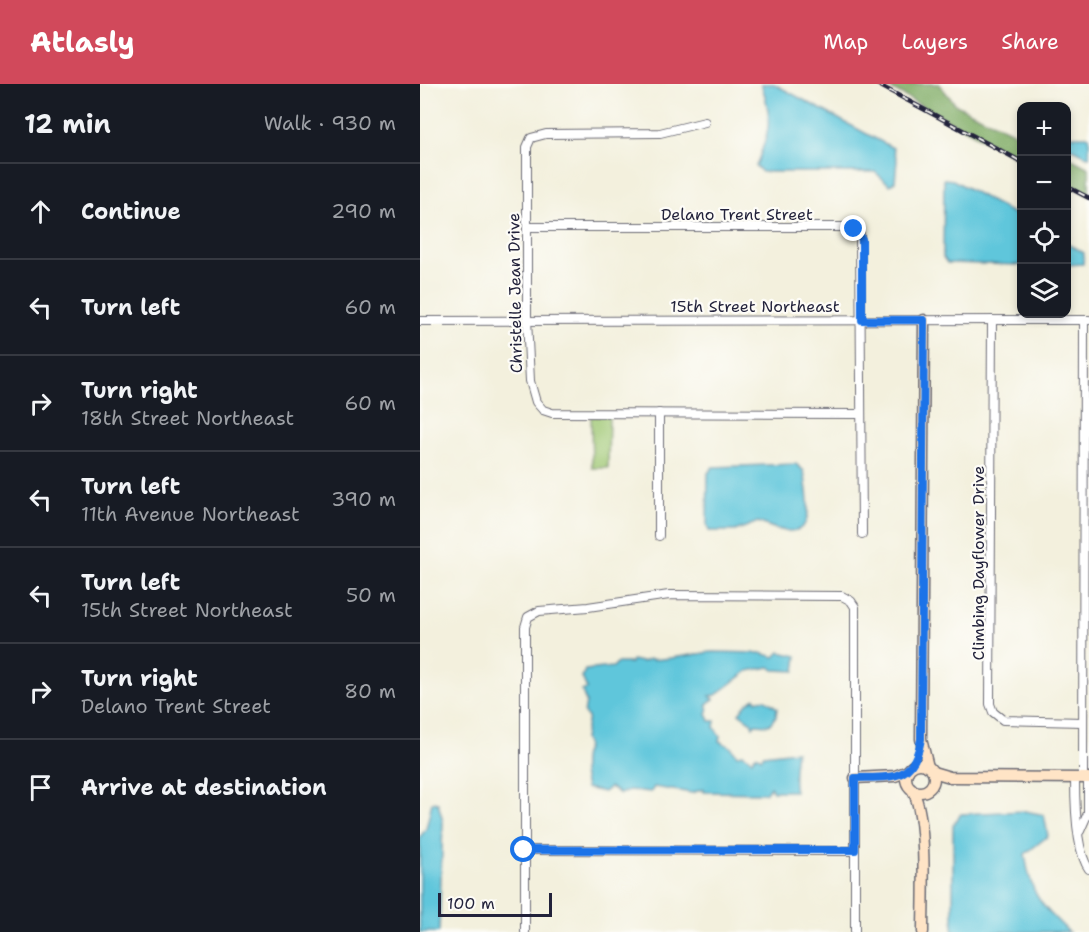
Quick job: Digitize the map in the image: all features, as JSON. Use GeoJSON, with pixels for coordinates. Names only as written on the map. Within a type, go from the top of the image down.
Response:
{"type":"FeatureCollection","features":[{"type":"Feature","properties":{"kind":"street","name":"Christelle Jean Drive"},"geometry":{"type":"LineString","coordinates":[[705,122],[660,134],[546,134],[531,138],[527,147],[527,319],[530,381],[536,402],[543,410],[552,413],[861,414]]}},
{"type":"Feature","properties":{"kind":"street","name":"Delano Trent Street"},"geometry":{"type":"LineString","coordinates":[[527,227],[849,227],[860,234],[862,239],[862,534]]}},
{"type":"Feature","properties":{"kind":"street","name":"15th Street Northeast"},"geometry":{"type":"LineString","coordinates":[[420,321],[527,319],[1087,320]]}},
{"type":"Feature","properties":{"kind":"street"},"geometry":{"type":"LineString","coordinates":[[920,817],[930,787],[930,769],[921,739],[924,320]]}},
{"type":"Feature","properties":{"kind":"street","name":"Climbing Dayflower Drive"},"geometry":{"type":"LineString","coordinates":[[992,320],[990,704],[993,712],[1003,720],[1083,722]]}},
{"type":"Feature","properties":{"kind":"street"},"geometry":{"type":"LineString","coordinates":[[1080,831],[1088,813],[1084,778],[1083,722],[1087,320]]}},
{"type":"Feature","properties":{"kind":"street"},"geometry":{"type":"LineString","coordinates":[[658,536],[659,413]]}},
{"type":"Feature","properties":{"kind":"street"},"geometry":{"type":"LineString","coordinates":[[525,932],[525,627],[528,618],[539,611],[588,607],[669,595],[847,597],[855,607],[855,932]]}},
{"type":"Feature","properties":{"kind":"street"},"geometry":{"type":"LineString","coordinates":[[921,739],[910,769],[909,786],[917,798],[920,817],[923,932]]}},
{"type":"Feature","properties":{"kind":"street"},"geometry":{"type":"LineString","coordinates":[[855,778],[885,777],[920,764],[950,777],[1084,778]]}},
{"type":"Feature","properties":{"kind":"street"},"geometry":{"type":"LineString","coordinates":[[885,777],[919,792],[950,777]]}},
{"type":"Feature","properties":{"kind":"street"},"geometry":{"type":"LineString","coordinates":[[1084,778],[1075,802],[1081,854],[1089,870]]}},
{"type":"Feature","properties":{"kind":"street"},"geometry":{"type":"LineString","coordinates":[[1075,802],[1088,803]]}},
{"type":"Feature","properties":{"kind":"street"},"geometry":{"type":"LineString","coordinates":[[524,850],[855,850]]}},
{"type":"Feature","properties":{"kind":"green space"},"geometry":{"type":"Polygon","coordinates":[[[882,84],[939,84],[956,105],[1017,134],[1017,158],[882,84]]]}},
{"type":"Feature","properties":{"kind":"green space"},"geometry":{"type":"Polygon","coordinates":[[[1071,159],[1089,168],[1089,196],[1071,186],[1071,159]]]}},
{"type":"Feature","properties":{"kind":"green space"},"geometry":{"type":"Polygon","coordinates":[[[591,416],[609,416],[608,468],[592,468],[591,416]]]}},
{"type":"Feature","properties":{"kind":"water"},"geometry":{"type":"Polygon","coordinates":[[[761,84],[774,84],[893,148],[897,160],[895,181],[890,185],[875,172],[762,172],[756,166],[767,135],[769,116],[761,84]]]}},
{"type":"Feature","properties":{"kind":"water"},"geometry":{"type":"Polygon","coordinates":[[[1071,136],[1089,136],[1089,157],[1071,148],[1071,136]]]}},
{"type":"Feature","properties":{"kind":"water"},"geometry":{"type":"Polygon","coordinates":[[[944,179],[953,180],[1017,216],[1017,265],[947,263],[943,257],[944,179]]]}},
{"type":"Feature","properties":{"kind":"water"},"geometry":{"type":"Polygon","coordinates":[[[1071,246],[1084,253],[1083,264],[1071,265],[1071,246]]]}},
{"type":"Feature","properties":{"kind":"water"},"geometry":{"type":"Polygon","coordinates":[[[796,464],[804,471],[808,502],[805,524],[799,529],[790,531],[776,529],[758,522],[735,531],[709,531],[707,525],[708,473],[713,467],[796,464]]]}},
{"type":"Feature","properties":{"kind":"water"},"geometry":{"type":"Polygon","coordinates":[[[713,652],[760,653],[775,657],[780,652],[797,656],[795,671],[774,670],[770,667],[748,671],[716,695],[710,696],[714,699],[708,703],[707,713],[710,721],[715,721],[714,727],[720,736],[719,741],[731,747],[737,755],[743,754],[752,760],[755,755],[762,758],[763,755],[796,751],[793,777],[795,791],[773,791],[770,787],[765,793],[703,792],[703,789],[692,793],[654,787],[651,792],[629,790],[620,794],[610,787],[604,792],[586,788],[583,762],[587,747],[584,739],[588,717],[584,714],[586,702],[582,691],[587,689],[582,677],[585,670],[613,667],[617,663],[631,663],[632,660],[642,662],[649,659],[713,652]]]}},
{"type":"Feature","properties":{"kind":"water"},"geometry":{"type":"Polygon","coordinates":[[[755,698],[756,701],[762,699],[768,701],[777,708],[776,716],[769,725],[755,724],[753,727],[751,722],[739,713],[747,703],[755,698]]]}},
{"type":"Feature","properties":{"kind":"water"},"geometry":{"type":"Polygon","coordinates":[[[432,802],[438,803],[443,822],[439,932],[420,932],[420,837],[426,829],[432,802]]]}},
{"type":"Feature","properties":{"kind":"water"},"geometry":{"type":"Polygon","coordinates":[[[1025,811],[1044,815],[1048,836],[1025,854],[1030,880],[1044,906],[1069,932],[953,932],[953,825],[961,814],[1025,811]]]}},
{"type":"Feature","properties":{"kind":"railway"},"geometry":{"type":"LineString","coordinates":[[877,84],[1017,159]]}},
{"type":"Feature","properties":{"kind":"railway"},"geometry":{"type":"LineString","coordinates":[[1071,189],[1089,198]]}},
{"type":"Feature","properties":{"kind":"route"},"geometry":{"type":"LineString","coordinates":[[524,850],[855,850],[855,778],[900,775],[908,771],[916,760],[921,739],[924,320],[862,320],[862,239],[854,229]]}}]}
